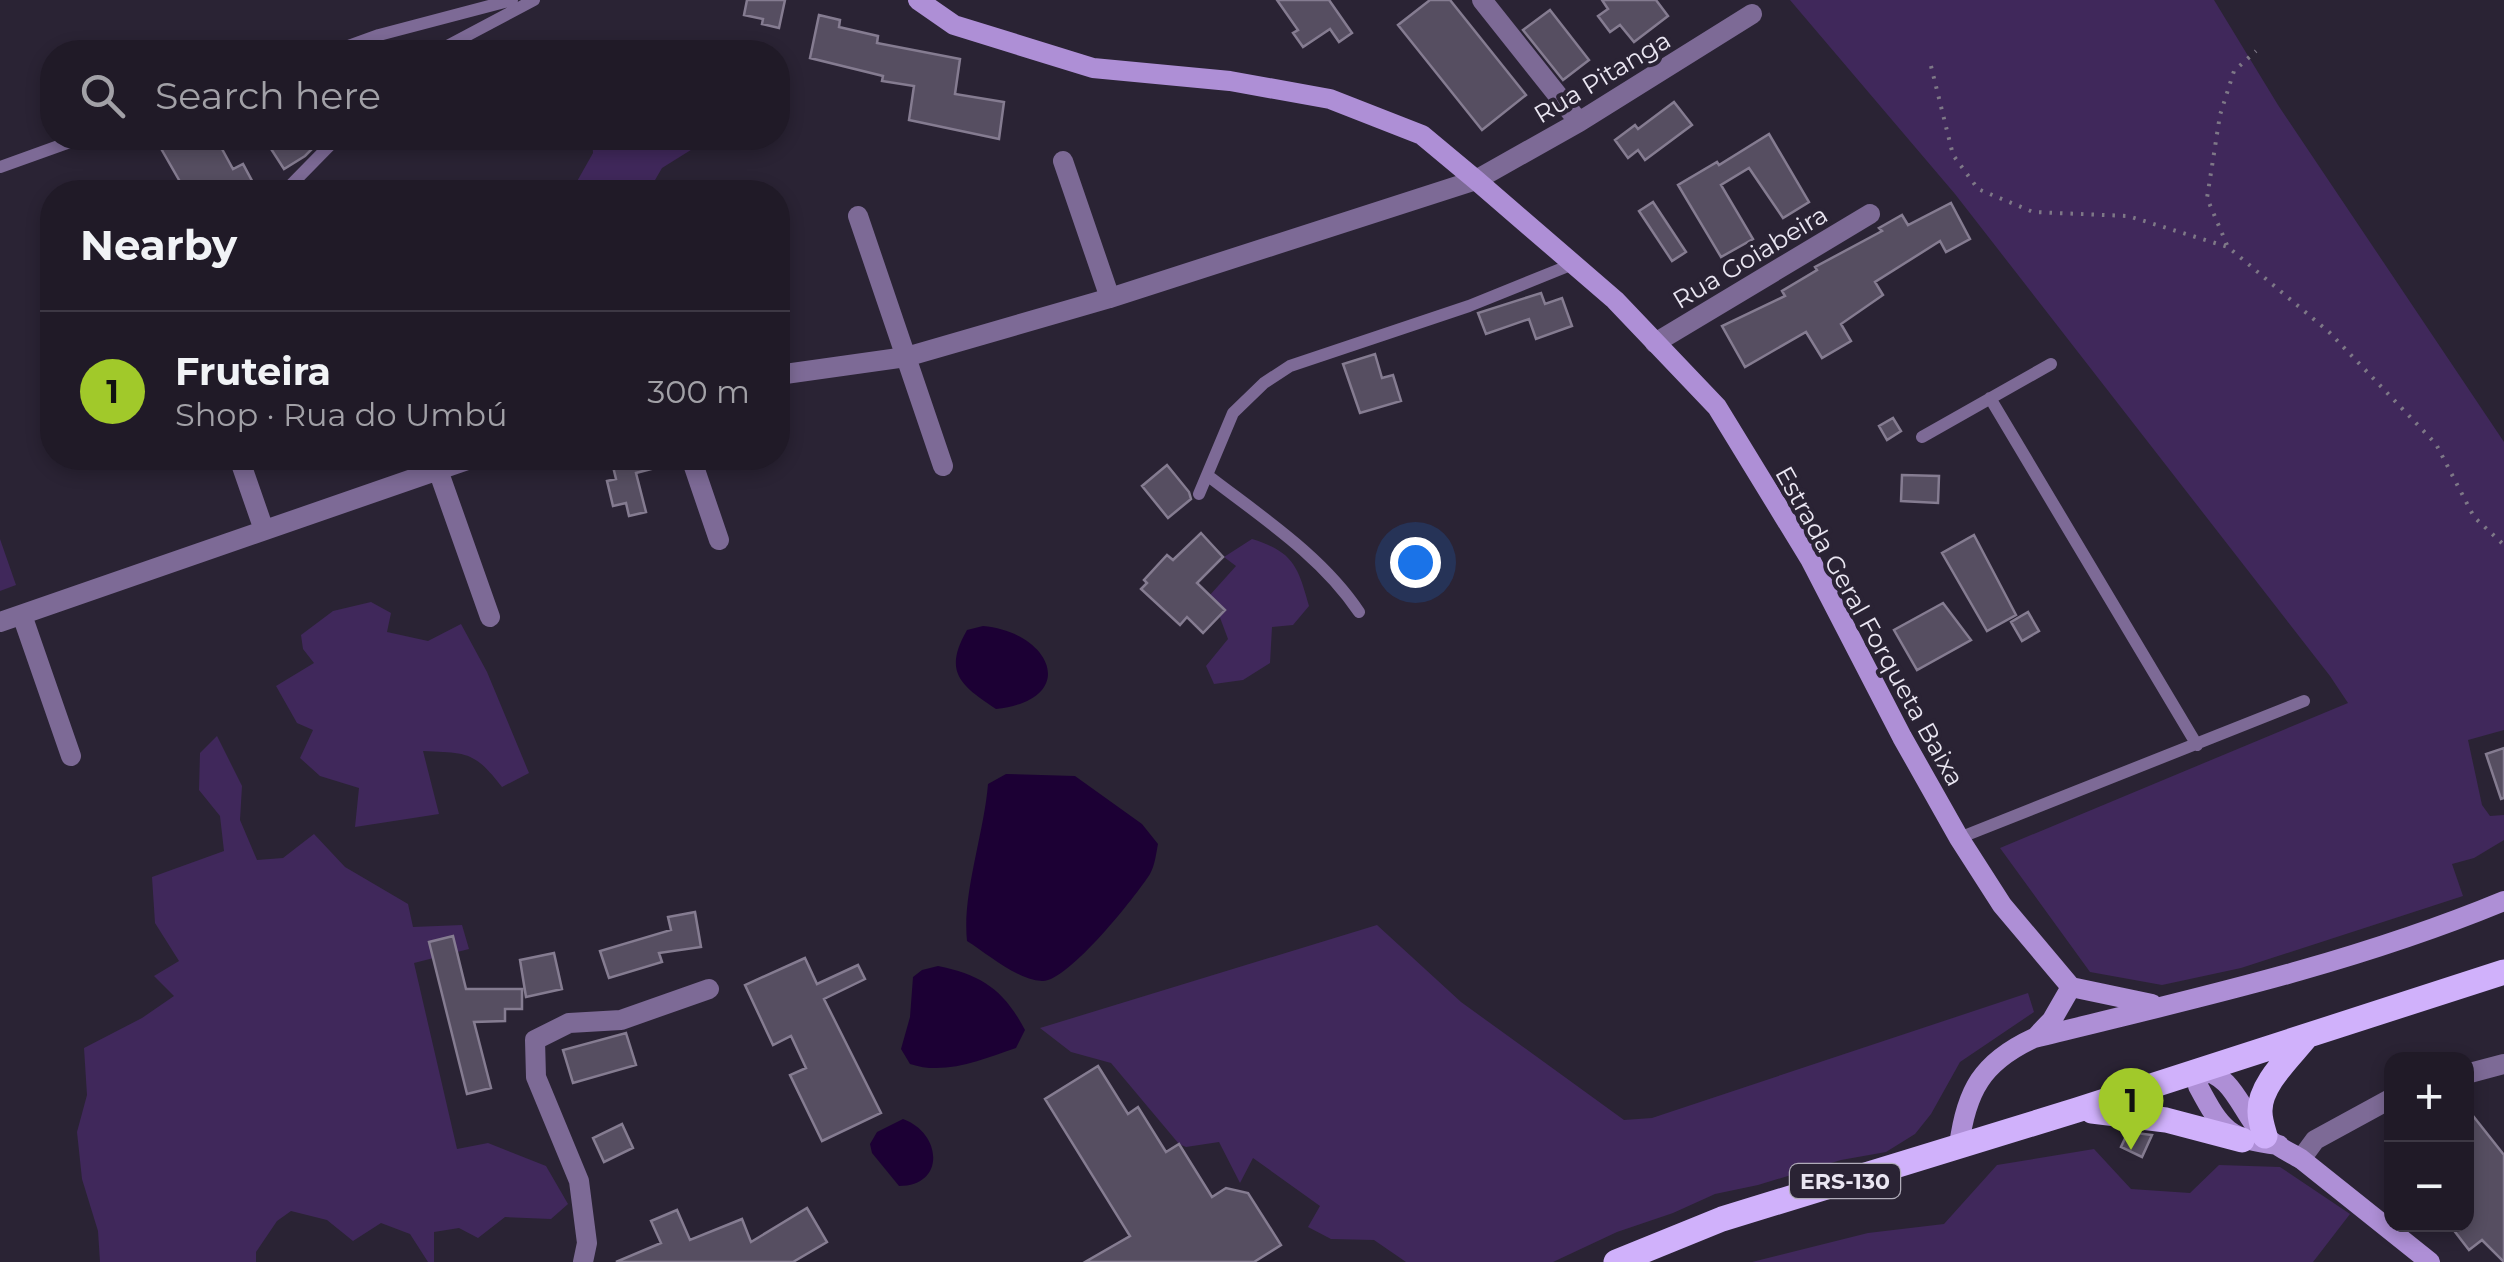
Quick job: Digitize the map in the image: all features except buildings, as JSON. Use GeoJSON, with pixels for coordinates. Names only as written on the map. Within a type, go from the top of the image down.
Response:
{"type":"FeatureCollection","features":[{"type":"Feature","properties":{"kind":"main road","name":"ERS-130"},"geometry":{"type":"LineString","coordinates":[[1616,1262],[1722,1219],[2504,972]]}},
{"type":"Feature","properties":{"kind":"main road"},"geometry":{"type":"LineString","coordinates":[[2077,1110],[2166,1120],[2262,1141],[2263,1097],[2308,1036]]}},
{"type":"Feature","properties":{"kind":"street","name":"Estrada Geral Forqueta Baixa"},"geometry":{"type":"LineString","coordinates":[[918,0],[954,25],[1093,68],[1230,82],[1330,99],[1422,134],[1476,180],[1615,300],[1717,406],[1810,559],[1958,838],[2002,905],[2071,987]]}},
{"type":"Feature","properties":{"kind":"street"},"geometry":{"type":"LineString","coordinates":[[1482,0],[1579,122]]}},
{"type":"Feature","properties":{"kind":"street","name":"Rua Pitanga"},"geometry":{"type":"LineString","coordinates":[[790,373],[906,358],[1110,298],[1476,180],[1579,122],[1752,14]]}},
{"type":"Feature","properties":{"kind":"street"},"geometry":{"type":"LineString","coordinates":[[1063,160],[1110,298]]}},
{"type":"Feature","properties":{"kind":"street","name":"Rua Goiabeira"},"geometry":{"type":"LineString","coordinates":[[1655,342],[1870,214]]}},
{"type":"Feature","properties":{"kind":"street"},"geometry":{"type":"LineString","coordinates":[[858,216],[943,466]]}},
{"type":"Feature","properties":{"kind":"street"},"geometry":{"type":"LineString","coordinates":[[243,470],[264,530]]}},
{"type":"Feature","properties":{"kind":"street"},"geometry":{"type":"LineString","coordinates":[[0,622],[438,470],[490,617]]}},
{"type":"Feature","properties":{"kind":"street"},"geometry":{"type":"LineString","coordinates":[[696,470],[719,540]]}},
{"type":"Feature","properties":{"kind":"street"},"geometry":{"type":"LineString","coordinates":[[22,615],[71,756]]}},
{"type":"Feature","properties":{"kind":"street"},"geometry":{"type":"LineString","coordinates":[[1958,1146],[1964,1111],[1980,1076],[2008,1050],[2034,1038],[2260,984],[2438,928],[2504,901]]}},
{"type":"Feature","properties":{"kind":"street"},"geometry":{"type":"LineString","coordinates":[[2034,1038],[2052,1020],[2071,987],[2169,1006]]}},
{"type":"Feature","properties":{"kind":"street"},"geometry":{"type":"LineString","coordinates":[[583,1262],[586,1243],[580,1180],[536,1077],[535,1040],[569,1023],[622,1020],[709,989]]}},
{"type":"Feature","properties":{"kind":"street"},"geometry":{"type":"LineString","coordinates":[[2474,1072],[2504,1064]]}},
{"type":"Feature","properties":{"kind":"street"},"geometry":{"type":"LineString","coordinates":[[2200,1070],[2198,1086],[2216,1117],[2300,1159],[2430,1262]]}},
{"type":"Feature","properties":{"kind":"street"},"geometry":{"type":"LineString","coordinates":[[2300,1159],[2315,1140],[2384,1102]]}},
{"type":"Feature","properties":{"kind":"lane"},"geometry":{"type":"LineString","coordinates":[[365,40],[512,0]]}},
{"type":"Feature","properties":{"kind":"lane"},"geometry":{"type":"LineString","coordinates":[[459,40],[534,0]]}},
{"type":"Feature","properties":{"kind":"lane"},"geometry":{"type":"LineString","coordinates":[[0,167],[47,150]]}},
{"type":"Feature","properties":{"kind":"lane"},"geometry":{"type":"LineString","coordinates":[[296,180],[325,150]]}},
{"type":"Feature","properties":{"kind":"lane"},"geometry":{"type":"LineString","coordinates":[[1199,494],[1232,413],[1264,383],[1290,366],[1470,306],[1572,264]]}},
{"type":"Feature","properties":{"kind":"lane"},"geometry":{"type":"LineString","coordinates":[[1922,437],[2052,364]]}},
{"type":"Feature","properties":{"kind":"lane"},"geometry":{"type":"LineString","coordinates":[[1990,398],[2198,746]]}},
{"type":"Feature","properties":{"kind":"lane"},"geometry":{"type":"LineString","coordinates":[[1208,474],[1304,551],[1359,612]]}},
{"type":"Feature","properties":{"kind":"lane"},"geometry":{"type":"LineString","coordinates":[[1958,838],[2304,701]]}},
{"type":"Feature","properties":{"kind":"path"},"geometry":{"type":"LineString","coordinates":[[2228,246],[2206,198],[2220,115],[2234,72],[2256,52]]}},
{"type":"Feature","properties":{"kind":"path"},"geometry":{"type":"LineString","coordinates":[[1930,66],[1953,155],[1978,189],[2033,212],[2128,216],[2228,246],[2329,332],[2436,444],[2474,517],[2504,546]]}},
{"type":"Feature","properties":{"kind":"shaded area"},"geometry":{"type":"Polygon","coordinates":[[[1790,0],[2214,0],[2278,105],[2504,442],[2504,730],[2468,740],[2482,805],[2490,816],[2504,815],[2504,840],[2474,858],[2452,864],[2463,896],[2241,968],[2162,985],[2090,972],[2000,848],[2348,703],[1955,194],[1790,0]]]}},
{"type":"Feature","properties":{"kind":"shaded area"},"geometry":{"type":"Polygon","coordinates":[[[593,150],[691,150],[662,168],[655,180],[578,180],[593,150]]]}},
{"type":"Feature","properties":{"kind":"shaded area"},"geometry":{"type":"Polygon","coordinates":[[[0,539],[16,585],[0,591],[0,539]]]}},
{"type":"Feature","properties":{"kind":"shaded area"},"geometry":{"type":"Polygon","coordinates":[[[1252,539],[1277,549],[1292,563],[1309,606],[1293,625],[1272,627],[1270,663],[1243,680],[1214,684],[1206,666],[1228,639],[1219,615],[1222,606],[1210,595],[1236,566],[1224,557],[1252,539]]]}},
{"type":"Feature","properties":{"kind":"shaded area"},"geometry":{"type":"Polygon","coordinates":[[[371,602],[391,613],[387,632],[428,641],[461,624],[487,672],[529,773],[502,787],[484,766],[468,756],[423,751],[439,814],[355,827],[359,788],[320,776],[300,758],[313,730],[297,723],[276,686],[314,663],[303,649],[301,635],[333,611],[371,602]]]}},
{"type":"Feature","properties":{"kind":"shaded area"},"geometry":{"type":"Polygon","coordinates":[[[983,626],[1007,631],[1039,652],[1047,666],[1047,680],[1039,693],[1023,703],[996,709],[965,685],[956,667],[956,657],[967,630],[983,626]]]}},
{"type":"Feature","properties":{"kind":"shaded area"},"geometry":{"type":"Polygon","coordinates":[[[217,736],[242,786],[240,820],[257,860],[283,858],[314,834],[345,867],[408,904],[413,927],[462,925],[469,949],[414,963],[457,1149],[488,1143],[546,1166],[568,1204],[551,1219],[505,1217],[478,1238],[459,1228],[434,1232],[434,1262],[428,1262],[410,1234],[381,1223],[353,1241],[327,1220],[291,1211],[277,1221],[256,1252],[256,1262],[100,1262],[98,1231],[82,1179],[77,1132],[87,1095],[84,1048],[142,1018],[174,996],[154,976],[179,961],[155,923],[152,877],[224,851],[220,816],[199,790],[200,753],[217,736]]]}},
{"type":"Feature","properties":{"kind":"shaded area"},"geometry":{"type":"Polygon","coordinates":[[[1006,774],[1075,776],[1142,824],[1158,844],[1150,874],[1116,918],[1067,968],[1042,981],[1013,971],[967,941],[970,884],[988,784],[1006,774]]]}},
{"type":"Feature","properties":{"kind":"shaded area"},"geometry":{"type":"Polygon","coordinates":[[[1377,925],[1461,1002],[1624,1120],[1652,1118],[2028,993],[2034,1012],[1960,1062],[1915,1134],[1886,1152],[1715,1194],[1553,1262],[1406,1262],[1374,1240],[1331,1239],[1308,1227],[1320,1206],[1253,1158],[1240,1183],[1219,1142],[1186,1147],[1179,1144],[1111,1063],[1071,1052],[1040,1028],[1377,925]]]}},
{"type":"Feature","properties":{"kind":"shaded area"},"geometry":{"type":"Polygon","coordinates":[[[938,966],[979,980],[1009,1004],[1025,1030],[1016,1048],[950,1067],[910,1064],[901,1049],[910,1017],[913,977],[938,966]]]}},
{"type":"Feature","properties":{"kind":"shaded area"},"geometry":{"type":"Polygon","coordinates":[[[903,1119],[925,1135],[933,1158],[925,1177],[914,1184],[899,1186],[872,1153],[870,1144],[877,1132],[903,1119]]]}},
{"type":"Feature","properties":{"kind":"shaded area"},"geometry":{"type":"Polygon","coordinates":[[[2094,1149],[2131,1189],[2190,1193],[2219,1165],[2280,1167],[2350,1214],[2313,1262],[1752,1262],[1868,1233],[1944,1224],[1997,1165],[2094,1149]]]}},
{"type":"Feature","properties":{"kind":"place","name":"Fruteira"},"geometry":{"type":"Point","coordinates":[2131,1150]}}]}
